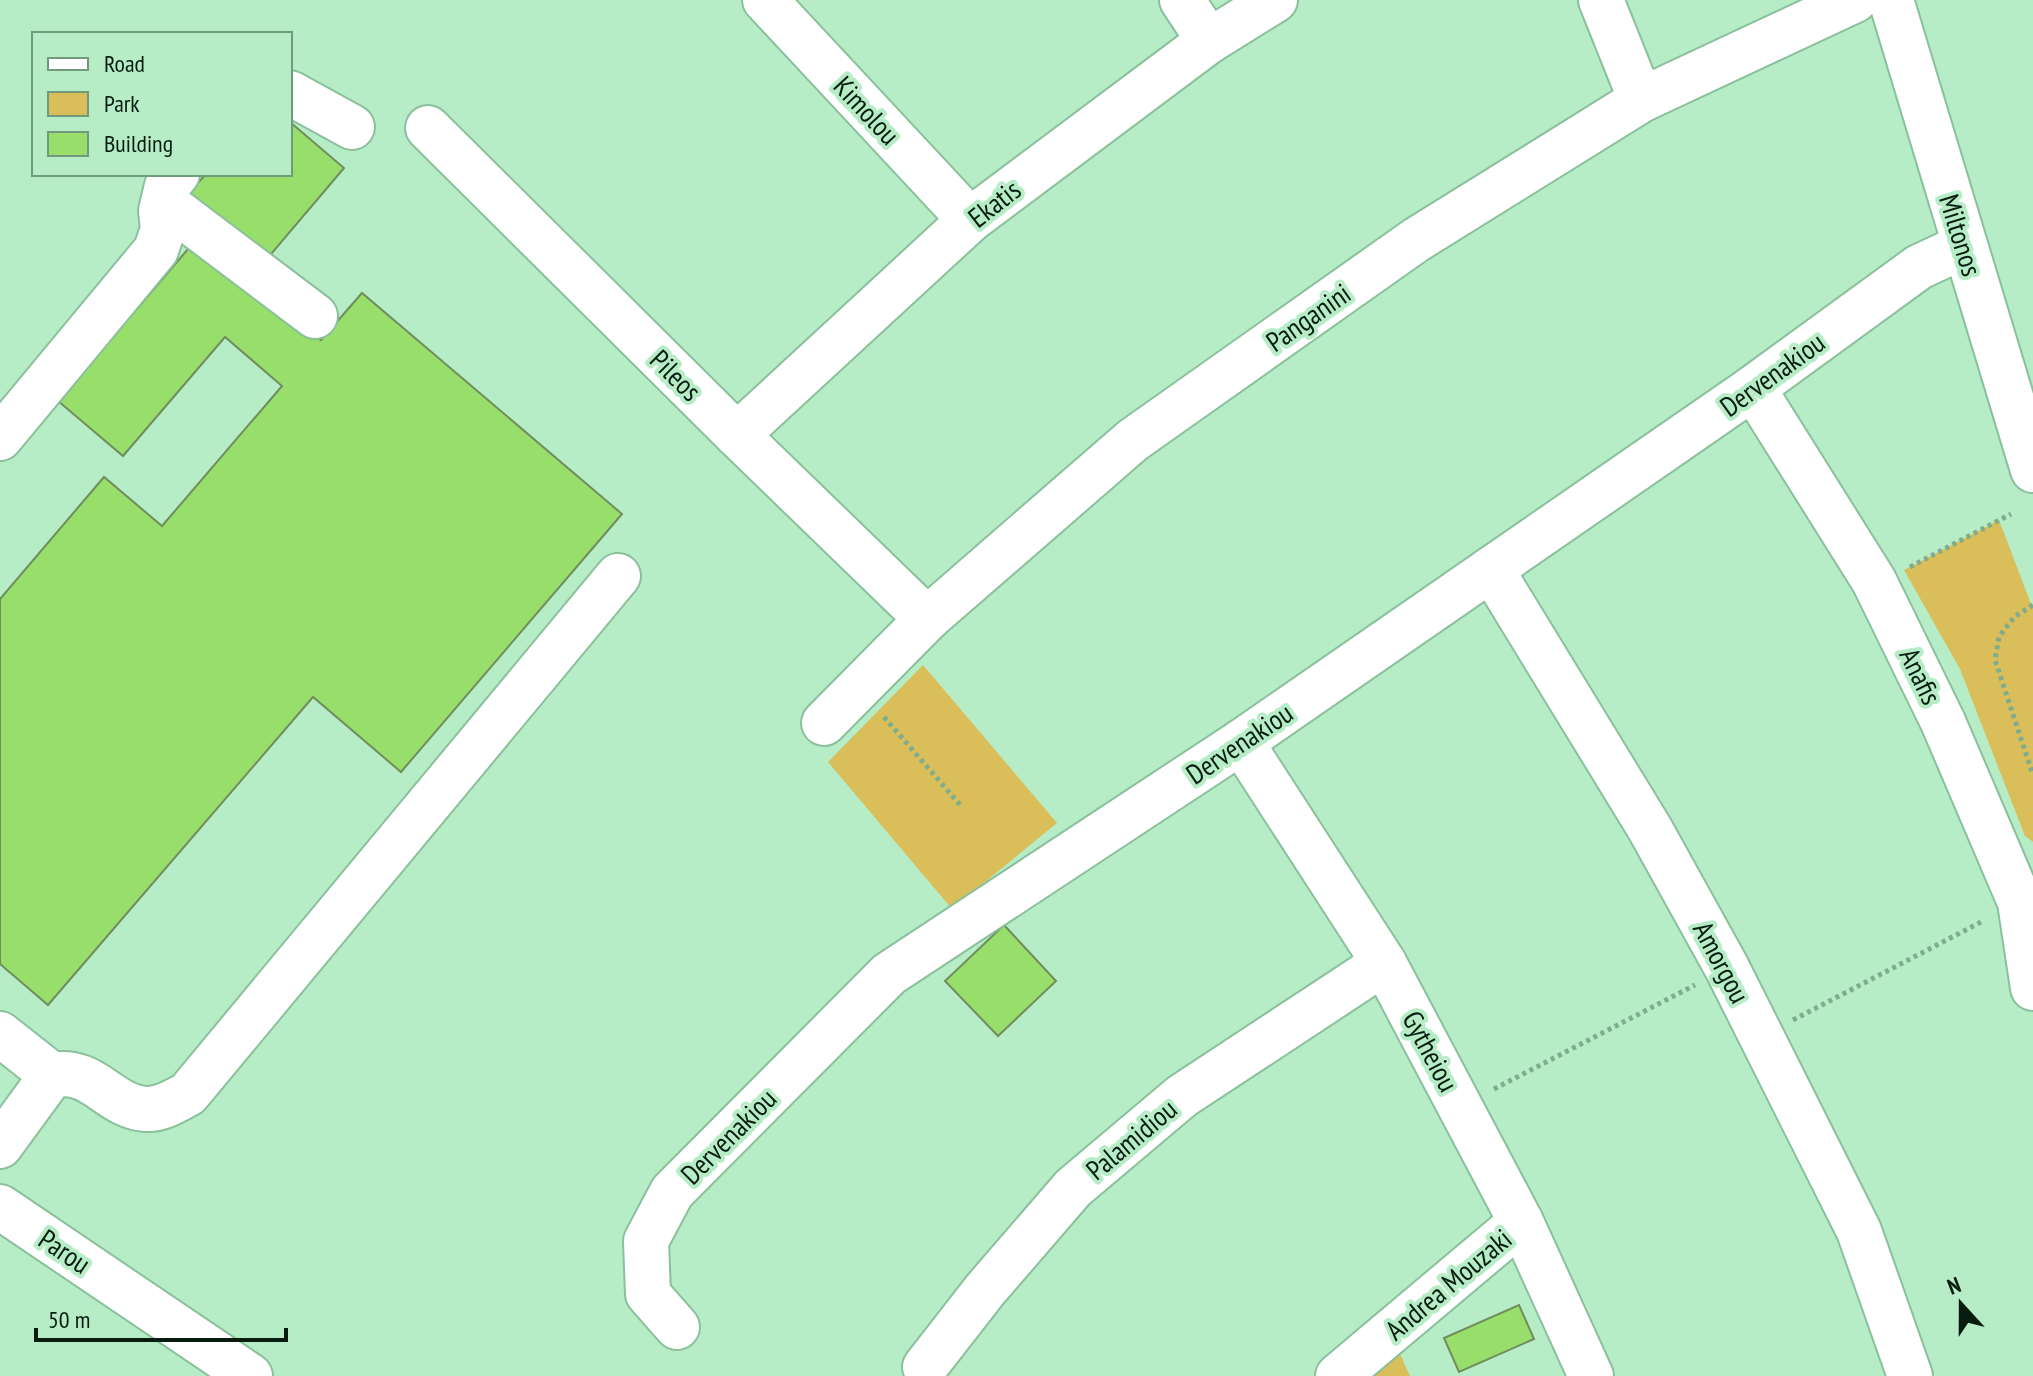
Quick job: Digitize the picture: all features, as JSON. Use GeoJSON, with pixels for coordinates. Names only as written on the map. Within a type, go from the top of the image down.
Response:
{"type":"FeatureCollection","features":[{"type":"Feature","properties":{"kind":"street","name":"Kimolou"},"geometry":{"type":"LineString","coordinates":[[765,0],[970,220]]}},
{"type":"Feature","properties":{"kind":"street"},"geometry":{"type":"LineString","coordinates":[[1182,0],[1209,41]]}},
{"type":"Feature","properties":{"kind":"street","name":"Ekatis"},"geometry":{"type":"LineString","coordinates":[[737,435],[970,220],[1209,41],[1275,0]]}},
{"type":"Feature","properties":{"kind":"street"},"geometry":{"type":"LineString","coordinates":[[1601,0],[1641,100]]}},
{"type":"Feature","properties":{"kind":"street","name":"Panganini"},"geometry":{"type":"LineString","coordinates":[[824,723],[927,619],[1133,440],[1416,240],[1641,100],[1855,0]]}},
{"type":"Feature","properties":{"kind":"street","name":"Miltonos"},"geometry":{"type":"LineString","coordinates":[[1891,0],[2032,463]]}},
{"type":"Feature","properties":{"kind":"street"},"geometry":{"type":"LineString","coordinates":[[292,94],[352,127]]}},
{"type":"Feature","properties":{"kind":"street","name":"Pileos"},"geometry":{"type":"LineString","coordinates":[[428,128],[927,619]]}},
{"type":"Feature","properties":{"kind":"street"},"geometry":{"type":"LineString","coordinates":[[0,438],[156,250],[163,229],[161,211],[170,188],[315,316]]}},
{"type":"Feature","properties":{"kind":"street","name":"Dervenakiou"},"geometry":{"type":"LineString","coordinates":[[677,1327],[648,1294],[646,1241],[672,1192],[889,974],[1241,742],[1753,388],[1919,267],[1964,246]]}},
{"type":"Feature","properties":{"kind":"street","name":"Anafis"},"geometry":{"type":"LineString","coordinates":[[1753,388],[1874,581],[2026,899],[2033,988]]}},
{"type":"Feature","properties":{"kind":"street","name":"Amorgou"},"geometry":{"type":"LineString","coordinates":[[1491,569],[1650,829],[1727,968],[1859,1231],[1910,1376]]}},
{"type":"Feature","properties":{"kind":"street"},"geometry":{"type":"LineString","coordinates":[[0,1146],[52,1075],[68,1072],[88,1079],[127,1105],[147,1110],[163,1107],[188,1094],[618,576]]}},
{"type":"Feature","properties":{"kind":"street","name":"Gytheiou"},"geometry":{"type":"LineString","coordinates":[[1241,742],[1384,963],[1521,1222],[1591,1376]]}},
{"type":"Feature","properties":{"kind":"street","name":"Palamidiou"},"geometry":{"type":"LineString","coordinates":[[925,1367],[985,1290],[1073,1188],[1182,1096],[1384,963]]}},
{"type":"Feature","properties":{"kind":"street"},"geometry":{"type":"LineString","coordinates":[[0,1034],[52,1075]]}},
{"type":"Feature","properties":{"kind":"street","name":"Parou"},"geometry":{"type":"LineString","coordinates":[[0,1207],[250,1376]]}},
{"type":"Feature","properties":{"kind":"street","name":"Andrea Mouzaki"},"geometry":{"type":"LineString","coordinates":[[1338,1376],[1521,1222]]}},
{"type":"Feature","properties":{"kind":"path"},"geometry":{"type":"LineString","coordinates":[[1898,573],[2011,514]]}},
{"type":"Feature","properties":{"kind":"path"},"geometry":{"type":"LineString","coordinates":[[2033,605],[2014,617],[1999,637],[1995,660],[2033,775]]}},
{"type":"Feature","properties":{"kind":"path"},"geometry":{"type":"LineString","coordinates":[[859,687],[962,807]]}},
{"type":"Feature","properties":{"kind":"path"},"geometry":{"type":"LineString","coordinates":[[1761,1036],[2026,899]]}},
{"type":"Feature","properties":{"kind":"path"},"geometry":{"type":"LineString","coordinates":[[1460,1106],[1727,968]]}},
{"type":"Feature","properties":{"kind":"green space"},"geometry":{"type":"Polygon","coordinates":[[[1999,520],[2033,609],[2033,842],[2025,836],[1960,669],[1904,570],[1999,520]]]}},
{"type":"Feature","properties":{"kind":"green space"},"geometry":{"type":"Polygon","coordinates":[[[923,665],[1057,823],[952,909],[828,762],[923,665]]]}},
{"type":"Feature","properties":{"kind":"green space"},"geometry":{"type":"Polygon","coordinates":[[[1394,1341],[1410,1376],[1356,1376],[1394,1341]]]}},
{"type":"Feature","properties":{"kind":"building"},"geometry":{"type":"Polygon","coordinates":[[[292,124],[344,168],[266,260],[188,194],[204,176],[292,176],[292,124]]]}},
{"type":"Feature","properties":{"kind":"building"},"geometry":{"type":"Polygon","coordinates":[[[200,235],[321,340],[362,293],[622,514],[401,772],[313,697],[48,1005],[0,964],[0,599],[104,477],[162,526],[282,386],[225,337],[123,456],[58,401],[200,235]]]}},
{"type":"Feature","properties":{"kind":"building"},"geometry":{"type":"Polygon","coordinates":[[[1004,925],[1056,981],[998,1036],[945,981],[1004,925]]]}},
{"type":"Feature","properties":{"kind":"building"},"geometry":{"type":"Polygon","coordinates":[[[1519,1305],[1534,1339],[1459,1372],[1444,1338],[1519,1305]]]}}]}
